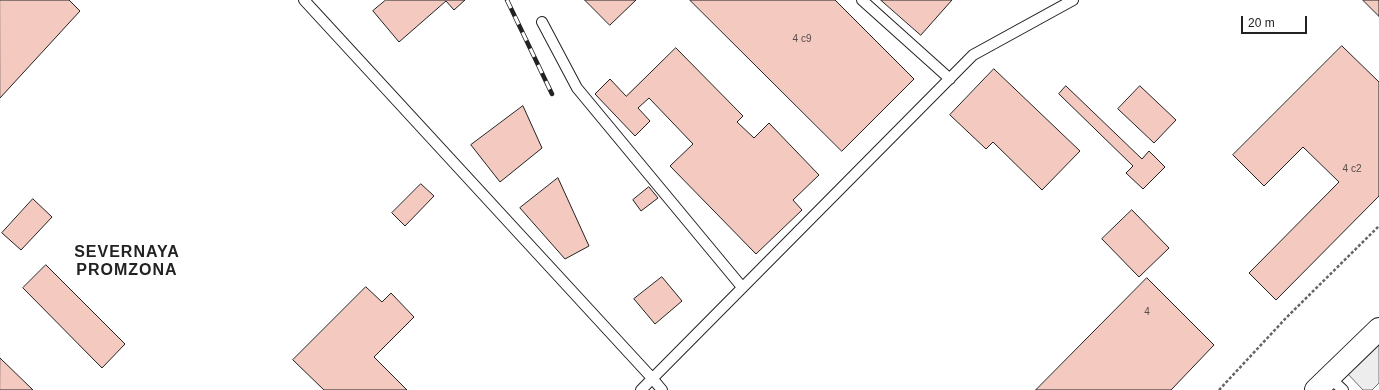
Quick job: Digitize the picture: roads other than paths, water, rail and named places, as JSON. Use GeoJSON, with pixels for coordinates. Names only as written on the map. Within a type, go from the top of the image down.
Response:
{"type":"FeatureCollection","features":[{"type":"Feature","properties":{"kind":"main road"},"geometry":{"type":"LineString","coordinates":[[1329,386],[1379,329]]}},
{"type":"Feature","properties":{"kind":"lane"},"geometry":{"type":"LineString","coordinates":[[304,0],[662,390]]}},
{"type":"Feature","properties":{"kind":"lane"},"geometry":{"type":"LineString","coordinates":[[862,0],[950,79]]}},
{"type":"Feature","properties":{"kind":"lane"},"geometry":{"type":"LineString","coordinates":[[641,390],[973,55],[1073,0]]}},
{"type":"Feature","properties":{"kind":"lane"},"geometry":{"type":"LineString","coordinates":[[542,22],[577,88],[742,287]]}},
{"type":"Feature","properties":{"kind":"railway"},"geometry":{"type":"LineString","coordinates":[[507,0],[552,94]]}},
{"type":"Feature","properties":{"kind":"district","name":"SEVERNAYA PROMZONA"},"geometry":{"type":"Point","coordinates":[127,262]}}]}
